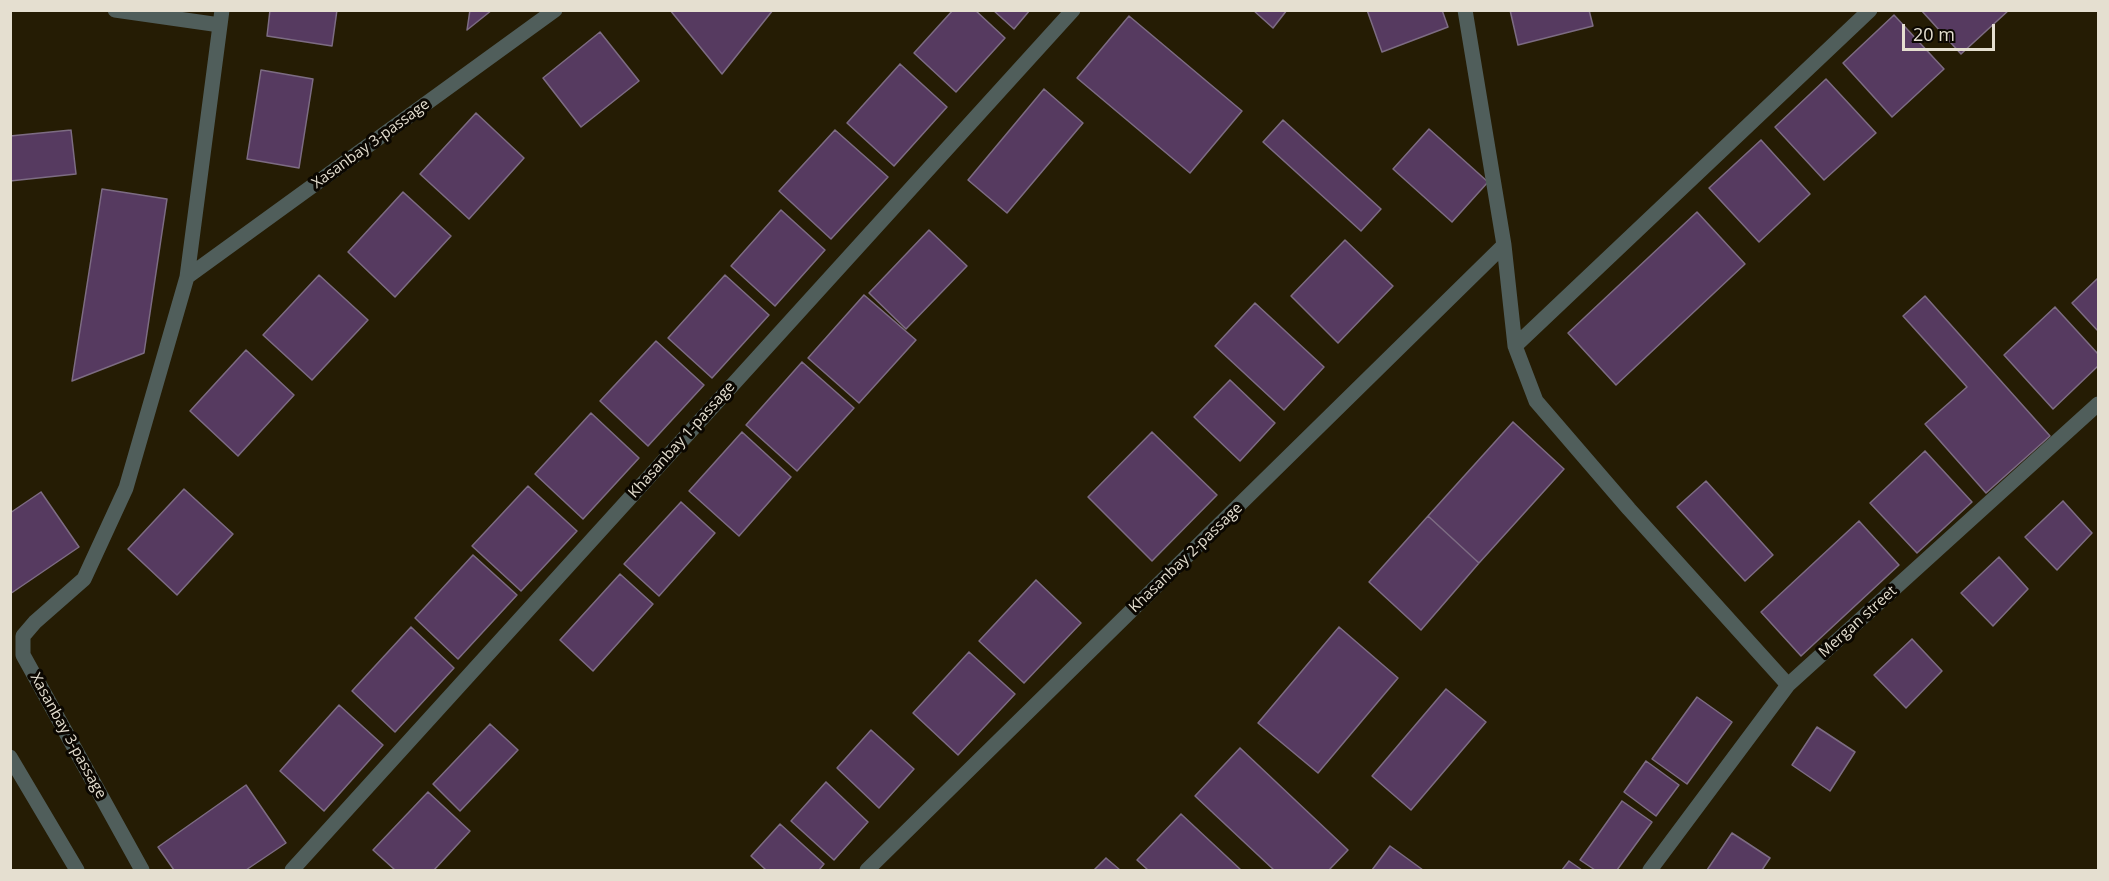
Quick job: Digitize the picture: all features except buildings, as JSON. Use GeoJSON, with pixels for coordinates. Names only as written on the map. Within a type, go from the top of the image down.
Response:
{"type":"FeatureCollection","features":[{"type":"Feature","properties":{"kind":"street"},"geometry":{"type":"LineString","coordinates":[[115,10],[221,18]]}},
{"type":"Feature","properties":{"kind":"street","name":"Xasanbay 3-passage"},"geometry":{"type":"LineString","coordinates":[[187,277],[555,10]]}},
{"type":"Feature","properties":{"kind":"street","name":"Khasanbay 1-passage"},"geometry":{"type":"LineString","coordinates":[[292,870],[1073,10]]}},
{"type":"Feature","properties":{"kind":"street"},"geometry":{"type":"LineString","coordinates":[[1465,10],[1504,245],[1515,346],[1536,401],[1629,509],[1788,685]]}},
{"type":"Feature","properties":{"kind":"street"},"geometry":{"type":"LineString","coordinates":[[1515,346],[1870,10]]}},
{"type":"Feature","properties":{"kind":"street","name":"Xasanbay 3-passage"},"geometry":{"type":"LineString","coordinates":[[142,870],[23,655],[23,636],[35,622],[84,579],[126,488],[187,277],[221,18]]}},
{"type":"Feature","properties":{"kind":"street","name":"Khasanbay 2-passage"},"geometry":{"type":"LineString","coordinates":[[867,870],[1504,245]]}},
{"type":"Feature","properties":{"kind":"street","name":"Mergan street"},"geometry":{"type":"LineString","coordinates":[[1650,870],[1788,685],[2098,404]]}},
{"type":"Feature","properties":{"kind":"street"},"geometry":{"type":"LineString","coordinates":[[10,758],[77,870]]}}]}
